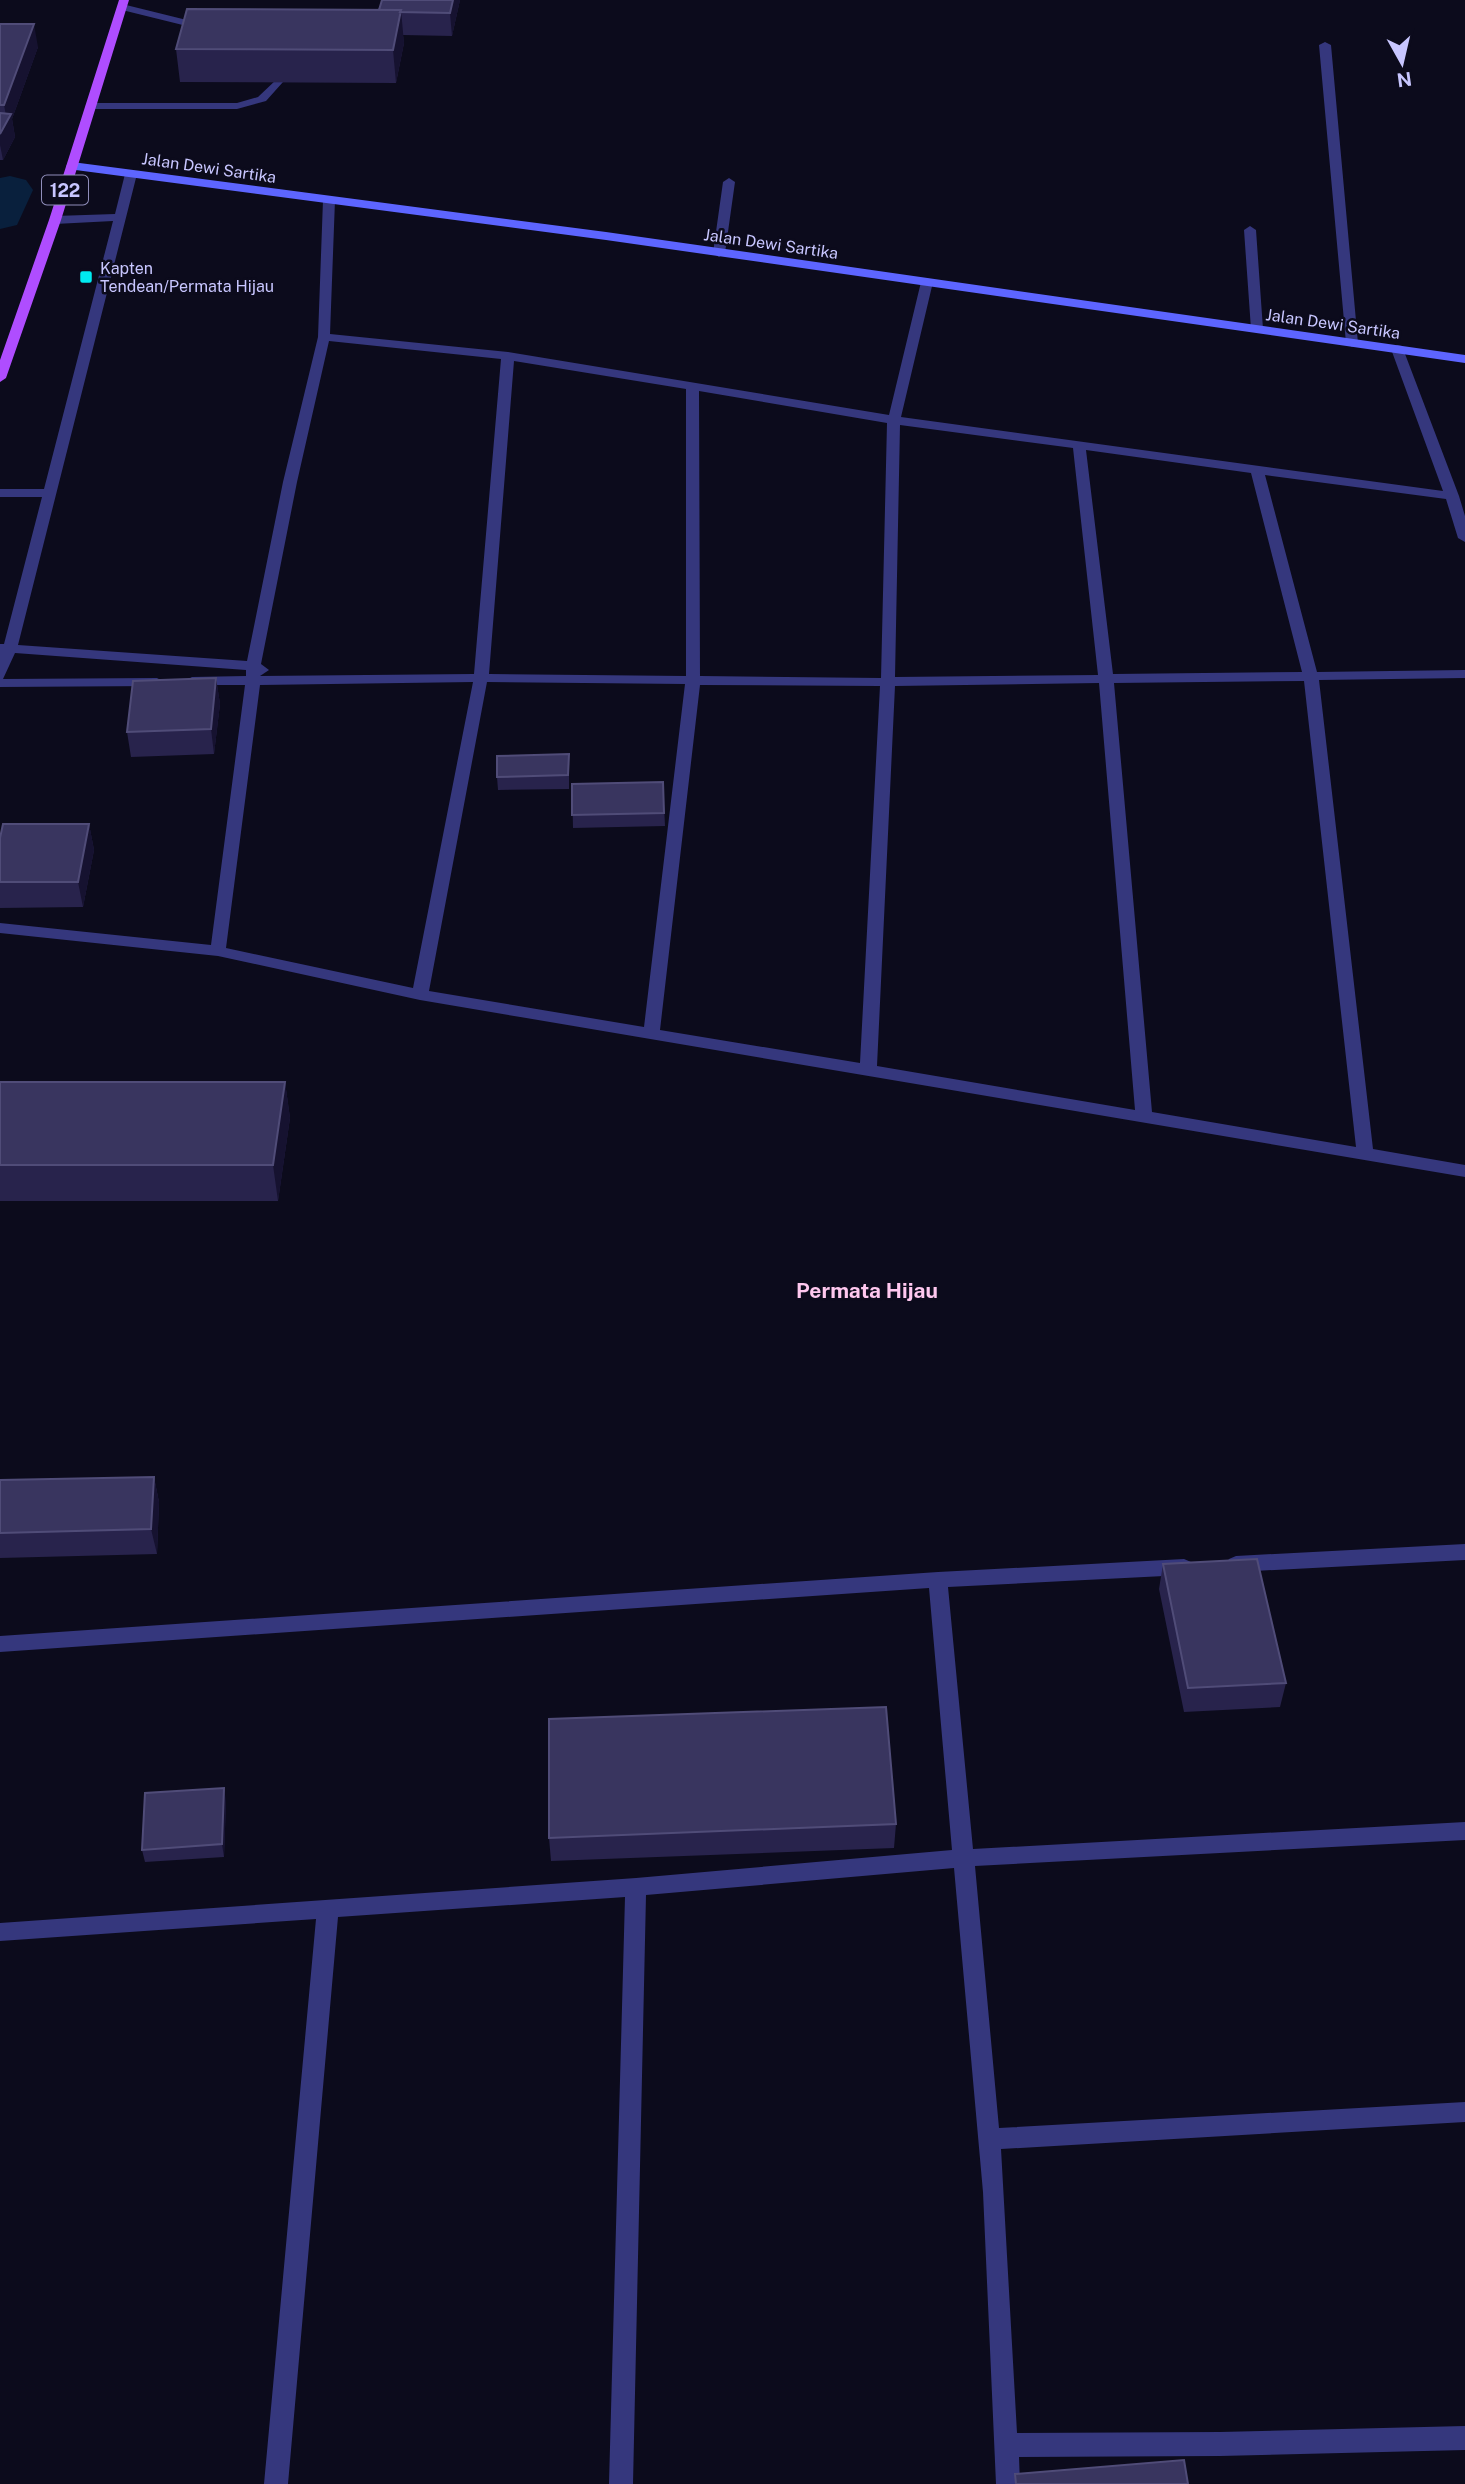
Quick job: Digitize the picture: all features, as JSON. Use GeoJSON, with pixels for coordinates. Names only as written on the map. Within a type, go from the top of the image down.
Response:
{"type":"FeatureCollection","features":[{"type":"Feature","properties":{"kind":"main road","name":"122"},"geometry":{"type":"LineString","coordinates":[[0,378],[5,349],[55,220],[123,4]]}},
{"type":"Feature","properties":{"kind":"main road","name":"Jalan Dewi Sartika"},"geometry":{"type":"LineString","coordinates":[[72,166],[719,253],[1465,359]]}},
{"type":"Feature","properties":{"kind":"street"},"geometry":{"type":"LineString","coordinates":[[123,4],[223,32]]}},
{"type":"Feature","properties":{"kind":"street"},"geometry":{"type":"LineString","coordinates":[[1325,45],[1352,343]]}},
{"type":"Feature","properties":{"kind":"street"},"geometry":{"type":"LineString","coordinates":[[91,106],[237,106],[262,99],[277,82]]}},
{"type":"Feature","properties":{"kind":"street"},"geometry":{"type":"LineString","coordinates":[[0,675],[131,174]]}},
{"type":"Feature","properties":{"kind":"street"},"geometry":{"type":"LineString","coordinates":[[719,253],[729,182]]}},
{"type":"Feature","properties":{"kind":"street"},"geometry":{"type":"LineString","coordinates":[[218,951],[253,673],[290,482],[324,337],[329,200]]}},
{"type":"Feature","properties":{"kind":"street"},"geometry":{"type":"LineString","coordinates":[[55,220],[120,217]]}},
{"type":"Feature","properties":{"kind":"street"},"geometry":{"type":"LineString","coordinates":[[1250,230],[1257,329]]}},
{"type":"Feature","properties":{"kind":"street"},"geometry":{"type":"LineString","coordinates":[[868,1072],[888,681],[894,420],[927,282]]}},
{"type":"Feature","properties":{"kind":"street"},"geometry":{"type":"LineString","coordinates":[[324,337],[509,356],[894,420],[1452,496]]}},
{"type":"Feature","properties":{"kind":"street"},"geometry":{"type":"LineString","coordinates":[[1397,349],[1465,538]]}},
{"type":"Feature","properties":{"kind":"street"},"geometry":{"type":"LineString","coordinates":[[420,995],[481,678],[509,356]]}},
{"type":"Feature","properties":{"kind":"street"},"geometry":{"type":"LineString","coordinates":[[651,1035],[693,679],[692,387]]}},
{"type":"Feature","properties":{"kind":"street"},"geometry":{"type":"LineString","coordinates":[[1079,446],[1106,679],[1144,1116]]}},
{"type":"Feature","properties":{"kind":"street"},"geometry":{"type":"LineString","coordinates":[[1257,470],[1311,678],[1365,1152]]}},
{"type":"Feature","properties":{"kind":"street"},"geometry":{"type":"LineString","coordinates":[[0,493],[49,493]]}},
{"type":"Feature","properties":{"kind":"street"},"geometry":{"type":"LineString","coordinates":[[5,648],[253,673],[288,680],[481,678],[888,681],[1311,678],[1465,674]]}},
{"type":"Feature","properties":{"kind":"street"},"geometry":{"type":"LineString","coordinates":[[0,684],[253,673]]}},
{"type":"Feature","properties":{"kind":"street"},"geometry":{"type":"LineString","coordinates":[[0,928],[218,951],[420,995],[868,1072],[1365,1152],[1465,1171]]}},
{"type":"Feature","properties":{"kind":"street"},"geometry":{"type":"LineString","coordinates":[[0,1644],[938,1580],[1465,1552]]}},
{"type":"Feature","properties":{"kind":"street"},"geometry":{"type":"LineString","coordinates":[[938,1580],[989,2139],[1008,2484]]}},
{"type":"Feature","properties":{"kind":"street"},"geometry":{"type":"LineString","coordinates":[[0,1938],[0,1931],[636,1887],[965,1857],[1465,1831]]}},
{"type":"Feature","properties":{"kind":"street"},"geometry":{"type":"LineString","coordinates":[[621,2484],[636,1887]]}},
{"type":"Feature","properties":{"kind":"street"},"geometry":{"type":"LineString","coordinates":[[276,2484],[328,1908]]}},
{"type":"Feature","properties":{"kind":"street"},"geometry":{"type":"LineString","coordinates":[[989,2139],[1465,2112]]}},
{"type":"Feature","properties":{"kind":"street"},"geometry":{"type":"LineString","coordinates":[[1006,2445],[1233,2444],[1465,2438]]}},
{"type":"Feature","properties":{"kind":"building"},"geometry":{"type":"Polygon","coordinates":[[[382,0],[453,0],[450,13],[379,10],[382,0]]]}},
{"type":"Feature","properties":{"kind":"building"},"geometry":{"type":"Polygon","coordinates":[[[187,9],[401,10],[393,50],[176,49],[187,9]]]}},
{"type":"Feature","properties":{"kind":"building"},"geometry":{"type":"Polygon","coordinates":[[[0,24],[34,24],[4,105],[0,105],[0,24]]]}},
{"type":"Feature","properties":{"kind":"building"},"geometry":{"type":"Polygon","coordinates":[[[0,113],[11,114],[0,134],[0,113]]]}},
{"type":"Feature","properties":{"kind":"building"},"geometry":{"type":"Polygon","coordinates":[[[216,678],[211,729],[127,732],[133,681],[216,678]]]}},
{"type":"Feature","properties":{"kind":"building"},"geometry":{"type":"Polygon","coordinates":[[[569,754],[568,775],[497,777],[497,756],[569,754]]]}},
{"type":"Feature","properties":{"kind":"building"},"geometry":{"type":"Polygon","coordinates":[[[663,782],[664,813],[572,815],[572,784],[663,782]]]}},
{"type":"Feature","properties":{"kind":"building"},"geometry":{"type":"Polygon","coordinates":[[[3,824],[89,824],[78,882],[0,882],[0,838],[3,824]]]}},
{"type":"Feature","properties":{"kind":"building"},"geometry":{"type":"Polygon","coordinates":[[[0,1082],[285,1082],[273,1165],[0,1165],[0,1082]]]}},
{"type":"Feature","properties":{"kind":"building"},"geometry":{"type":"Polygon","coordinates":[[[154,1477],[151,1529],[0,1533],[0,1480],[154,1477]]]}},
{"type":"Feature","properties":{"kind":"building"},"geometry":{"type":"Polygon","coordinates":[[[1257,1559],[1286,1683],[1188,1688],[1163,1564],[1257,1559]]]}},
{"type":"Feature","properties":{"kind":"building"},"geometry":{"type":"Polygon","coordinates":[[[886,1707],[896,1824],[549,1838],[549,1719],[886,1707]]]}},
{"type":"Feature","properties":{"kind":"building"},"geometry":{"type":"Polygon","coordinates":[[[224,1788],[222,1844],[142,1850],[145,1793],[224,1788]]]}},
{"type":"Feature","properties":{"kind":"building"},"geometry":{"type":"Polygon","coordinates":[[[1184,2460],[1188,2484],[1016,2484],[1015,2474],[1184,2460]]]}},
{"type":"Feature","properties":{"kind":"waterway"},"geometry":{"type":"LineString","coordinates":[[0,215],[10,190]]}},
{"type":"Feature","properties":{"kind":"place","name":"Kapten Tendean/Permata Hijau"},"geometry":{"type":"Point","coordinates":[86,277]}},
{"type":"Feature","properties":{"kind":"district","name":"Permata Hijau"},"geometry":{"type":"Point","coordinates":[867,1290]}}]}
